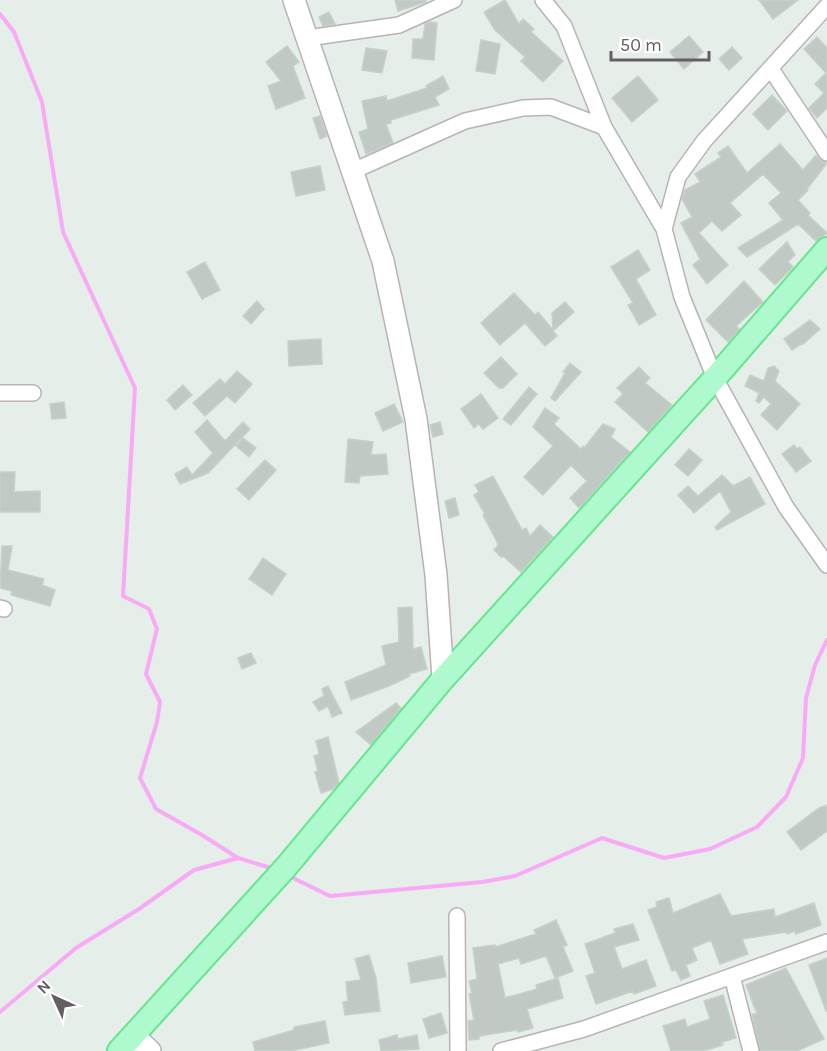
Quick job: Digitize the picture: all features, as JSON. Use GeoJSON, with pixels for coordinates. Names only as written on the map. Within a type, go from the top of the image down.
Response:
{"type":"FeatureCollection","features":[{"type":"Feature","properties":{"kind":"main road"},"geometry":{"type":"LineString","coordinates":[[134,1046],[443,679],[716,378],[827,249]]}},
{"type":"Feature","properties":{"kind":"street"},"geometry":{"type":"LineString","coordinates":[[294,0],[384,261],[416,419],[436,575],[443,679]]}},
{"type":"Feature","properties":{"kind":"street"},"geometry":{"type":"LineString","coordinates":[[307,38],[399,25],[453,0]]}},
{"type":"Feature","properties":{"kind":"street"},"geometry":{"type":"LineString","coordinates":[[543,0],[564,26],[604,127],[664,229],[682,297],[716,378],[786,507],[827,564]]}},
{"type":"Feature","properties":{"kind":"street"},"geometry":{"type":"LineString","coordinates":[[664,229],[678,177],[704,141],[827,6]]}},
{"type":"Feature","properties":{"kind":"street"},"geometry":{"type":"LineString","coordinates":[[771,69],[827,153]]}},
{"type":"Feature","properties":{"kind":"street"},"geometry":{"type":"LineString","coordinates":[[353,171],[465,122],[523,108],[551,107],[604,127]]}},
{"type":"Feature","properties":{"kind":"street"},"geometry":{"type":"LineString","coordinates":[[0,393],[33,393]]}},
{"type":"Feature","properties":{"kind":"street"},"geometry":{"type":"LineString","coordinates":[[457,915],[458,1051]]}},
{"type":"Feature","properties":{"kind":"street"},"geometry":{"type":"LineString","coordinates":[[501,1051],[584,1029],[827,942]]}},
{"type":"Feature","properties":{"kind":"street"},"geometry":{"type":"LineString","coordinates":[[732,976],[752,1051]]}},
{"type":"Feature","properties":{"kind":"building"},"geometry":{"type":"Polygon","coordinates":[[[395,0],[426,0],[426,2],[398,11],[395,0]]]}},
{"type":"Feature","properties":{"kind":"building"},"geometry":{"type":"Polygon","coordinates":[[[505,0],[519,24],[523,19],[534,29],[531,32],[563,61],[543,82],[521,61],[525,57],[495,30],[484,12],[505,0]]]}},
{"type":"Feature","properties":{"kind":"building"},"geometry":{"type":"Polygon","coordinates":[[[759,0],[798,0],[773,19],[759,0]]]}},
{"type":"Feature","properties":{"kind":"building"},"geometry":{"type":"Polygon","coordinates":[[[329,12],[335,24],[323,26],[319,17],[329,12]]]}},
{"type":"Feature","properties":{"kind":"building"},"geometry":{"type":"Polygon","coordinates":[[[437,23],[434,60],[412,58],[413,39],[423,39],[425,24],[437,23]]]}},
{"type":"Feature","properties":{"kind":"building"},"geometry":{"type":"Polygon","coordinates":[[[689,36],[703,52],[684,69],[670,52],[689,36]]]}},
{"type":"Feature","properties":{"kind":"building"},"geometry":{"type":"Polygon","coordinates":[[[817,37],[827,48],[827,108],[817,118],[809,108],[824,93],[815,84],[826,73],[804,49],[817,37]]]}},
{"type":"Feature","properties":{"kind":"building"},"geometry":{"type":"Polygon","coordinates":[[[481,40],[500,44],[495,74],[476,71],[481,40]]]}},
{"type":"Feature","properties":{"kind":"building"},"geometry":{"type":"Polygon","coordinates":[[[287,46],[299,62],[293,66],[305,98],[276,109],[268,86],[281,81],[266,62],[287,46]]]}},
{"type":"Feature","properties":{"kind":"building"},"geometry":{"type":"Polygon","coordinates":[[[732,47],[742,58],[729,70],[719,59],[732,47]]]}},
{"type":"Feature","properties":{"kind":"building"},"geometry":{"type":"Polygon","coordinates":[[[366,48],[387,51],[382,73],[362,70],[366,48]]]}},
{"type":"Feature","properties":{"kind":"building"},"geometry":{"type":"Polygon","coordinates":[[[443,76],[449,89],[435,97],[439,105],[391,120],[391,123],[386,124],[393,143],[366,154],[359,132],[368,129],[362,101],[386,96],[387,101],[427,88],[426,86],[443,76]]]}},
{"type":"Feature","properties":{"kind":"building"},"geometry":{"type":"Polygon","coordinates":[[[638,76],[658,100],[632,122],[612,98],[638,76]]]}},
{"type":"Feature","properties":{"kind":"building"},"geometry":{"type":"Polygon","coordinates":[[[772,95],[787,111],[768,130],[753,114],[772,95]]]}},
{"type":"Feature","properties":{"kind":"building"},"geometry":{"type":"Polygon","coordinates":[[[320,116],[327,136],[320,139],[313,118],[320,116]]]}},
{"type":"Feature","properties":{"kind":"building"},"geometry":{"type":"Polygon","coordinates":[[[780,144],[803,170],[816,155],[827,163],[798,200],[810,213],[808,215],[827,233],[816,241],[798,224],[747,257],[738,248],[783,220],[769,203],[781,193],[763,174],[730,203],[741,215],[722,231],[712,221],[699,233],[728,265],[707,284],[693,265],[700,259],[681,223],[692,217],[682,199],[685,190],[700,182],[695,174],[721,157],[718,153],[728,146],[747,173],[780,144]]]}},
{"type":"Feature","properties":{"kind":"building"},"geometry":{"type":"Polygon","coordinates":[[[320,166],[325,190],[296,196],[291,172],[320,166]]]}},
{"type":"Feature","properties":{"kind":"building"},"geometry":{"type":"Polygon","coordinates":[[[787,242],[795,255],[788,262],[793,267],[775,285],[759,269],[787,242]]]}},
{"type":"Feature","properties":{"kind":"building"},"geometry":{"type":"Polygon","coordinates":[[[638,250],[650,270],[636,279],[656,315],[639,325],[628,305],[633,303],[611,267],[638,250]]]}},
{"type":"Feature","properties":{"kind":"building"},"geometry":{"type":"Polygon","coordinates":[[[205,262],[220,290],[202,299],[187,272],[205,262]]]}},
{"type":"Feature","properties":{"kind":"building"},"geometry":{"type":"Polygon","coordinates":[[[744,281],[763,302],[736,326],[740,329],[728,342],[706,320],[744,281]]]}},
{"type":"Feature","properties":{"kind":"building"},"geometry":{"type":"Polygon","coordinates":[[[514,293],[535,315],[538,312],[553,330],[552,313],[565,302],[574,312],[553,331],[557,336],[545,346],[525,323],[500,345],[481,323],[514,293]]]}},
{"type":"Feature","properties":{"kind":"building"},"geometry":{"type":"Polygon","coordinates":[[[257,301],[264,309],[251,324],[243,316],[257,301]]]}},
{"type":"Feature","properties":{"kind":"building"},"geometry":{"type":"Polygon","coordinates":[[[810,320],[820,329],[803,344],[792,350],[784,339],[810,320]]]}},
{"type":"Feature","properties":{"kind":"building"},"geometry":{"type":"Polygon","coordinates":[[[321,339],[322,364],[289,366],[288,341],[321,339]]]}},
{"type":"Feature","properties":{"kind":"building"},"geometry":{"type":"Polygon","coordinates":[[[501,357],[517,374],[503,388],[499,388],[484,373],[501,357]]]}},
{"type":"Feature","properties":{"kind":"building"},"geometry":{"type":"Polygon","coordinates":[[[570,363],[581,372],[555,401],[551,398],[565,373],[563,372],[570,363]]]}},
{"type":"Feature","properties":{"kind":"building"},"geometry":{"type":"Polygon","coordinates":[[[774,366],[779,371],[775,381],[800,404],[777,430],[761,415],[771,404],[764,397],[759,403],[756,401],[759,393],[745,386],[750,375],[764,381],[768,368],[774,366]]]}},
{"type":"Feature","properties":{"kind":"building"},"geometry":{"type":"Polygon","coordinates":[[[639,367],[650,378],[645,383],[672,405],[648,432],[615,402],[623,394],[617,388],[639,367]]]}},
{"type":"Feature","properties":{"kind":"building"},"geometry":{"type":"Polygon","coordinates":[[[237,371],[252,384],[235,403],[227,396],[205,416],[193,403],[220,379],[225,384],[237,371]]]}},
{"type":"Feature","properties":{"kind":"building"},"geometry":{"type":"Polygon","coordinates":[[[183,385],[192,395],[175,410],[167,400],[183,385]]]}},
{"type":"Feature","properties":{"kind":"building"},"geometry":{"type":"Polygon","coordinates":[[[529,387],[537,394],[511,425],[503,419],[529,387]]]}},
{"type":"Feature","properties":{"kind":"building"},"geometry":{"type":"Polygon","coordinates":[[[481,394],[498,418],[483,429],[479,424],[474,428],[461,409],[481,394]]]}},
{"type":"Feature","properties":{"kind":"building"},"geometry":{"type":"Polygon","coordinates":[[[64,402],[66,418],[52,419],[50,404],[64,402]]]}},
{"type":"Feature","properties":{"kind":"building"},"geometry":{"type":"Polygon","coordinates":[[[394,404],[403,422],[383,431],[375,413],[394,404]]]}},
{"type":"Feature","properties":{"kind":"building"},"geometry":{"type":"Polygon","coordinates":[[[545,408],[559,418],[554,424],[581,449],[603,424],[615,429],[611,437],[630,452],[579,508],[570,498],[587,481],[571,465],[543,495],[524,477],[553,446],[533,427],[545,408]]]}},
{"type":"Feature","properties":{"kind":"building"},"geometry":{"type":"Polygon","coordinates":[[[207,420],[225,441],[243,422],[250,429],[208,473],[180,484],[175,474],[187,467],[192,475],[213,453],[195,432],[207,420]]]}},
{"type":"Feature","properties":{"kind":"building"},"geometry":{"type":"Polygon","coordinates":[[[440,422],[443,434],[433,437],[430,425],[440,422]]]}},
{"type":"Feature","properties":{"kind":"building"},"geometry":{"type":"Polygon","coordinates":[[[243,438],[256,448],[249,457],[236,446],[243,438]]]}},
{"type":"Feature","properties":{"kind":"building"},"geometry":{"type":"Polygon","coordinates":[[[348,439],[373,442],[371,455],[386,454],[388,474],[360,476],[359,483],[345,482],[348,439]]]}},
{"type":"Feature","properties":{"kind":"building"},"geometry":{"type":"Polygon","coordinates":[[[794,445],[797,449],[800,447],[811,461],[796,472],[782,454],[794,445]]]}},
{"type":"Feature","properties":{"kind":"building"},"geometry":{"type":"Polygon","coordinates":[[[689,449],[702,460],[688,476],[675,465],[689,449]]]}},
{"type":"Feature","properties":{"kind":"building"},"geometry":{"type":"Polygon","coordinates":[[[265,460],[276,470],[249,500],[237,489],[265,460]]]}},
{"type":"Feature","properties":{"kind":"building"},"geometry":{"type":"Polygon","coordinates":[[[0,472],[15,472],[14,492],[40,491],[40,512],[0,512],[0,472]]]}},
{"type":"Feature","properties":{"kind":"building"},"geometry":{"type":"Polygon","coordinates":[[[722,475],[733,486],[750,477],[765,504],[717,530],[715,527],[731,512],[720,491],[694,513],[678,495],[688,486],[698,496],[722,475]]]}},
{"type":"Feature","properties":{"kind":"building"},"geometry":{"type":"Polygon","coordinates":[[[493,476],[522,530],[526,528],[530,536],[540,525],[553,537],[521,572],[494,550],[498,545],[497,542],[474,495],[479,492],[475,485],[493,476]]]}},
{"type":"Feature","properties":{"kind":"building"},"geometry":{"type":"Polygon","coordinates":[[[455,498],[459,515],[449,518],[445,501],[455,498]]]}},
{"type":"Feature","properties":{"kind":"building"},"geometry":{"type":"Polygon","coordinates":[[[2,546],[12,546],[8,570],[44,579],[42,585],[55,590],[50,606],[11,595],[12,591],[0,588],[2,546]]]}},
{"type":"Feature","properties":{"kind":"building"},"geometry":{"type":"Polygon","coordinates":[[[263,558],[286,574],[272,595],[249,579],[263,558]]]}},
{"type":"Feature","properties":{"kind":"building"},"geometry":{"type":"Polygon","coordinates":[[[412,607],[413,649],[421,647],[427,669],[409,674],[410,676],[389,686],[351,700],[345,682],[386,665],[382,646],[399,642],[398,608],[412,607]]]}},
{"type":"Feature","properties":{"kind":"building"},"geometry":{"type":"Polygon","coordinates":[[[251,653],[256,663],[242,669],[238,658],[251,653]]]}},
{"type":"Feature","properties":{"kind":"building"},"geometry":{"type":"Polygon","coordinates":[[[328,686],[342,713],[332,717],[328,706],[319,711],[313,702],[324,696],[322,689],[328,686]]]}},
{"type":"Feature","properties":{"kind":"building"},"geometry":{"type":"Polygon","coordinates":[[[396,703],[401,708],[371,745],[356,732],[396,703]]]}},
{"type":"Feature","properties":{"kind":"building"},"geometry":{"type":"Polygon","coordinates":[[[328,737],[339,783],[333,789],[321,793],[315,772],[318,771],[314,756],[319,754],[316,741],[328,737]]]}},
{"type":"Feature","properties":{"kind":"building"},"geometry":{"type":"Polygon","coordinates":[[[827,805],[827,831],[801,850],[787,832],[819,808],[827,805]]]}},
{"type":"Feature","properties":{"kind":"building"},"geometry":{"type":"Polygon","coordinates":[[[720,894],[731,916],[774,909],[775,917],[814,903],[821,925],[796,934],[795,931],[742,939],[748,954],[720,964],[711,940],[692,948],[697,960],[686,965],[690,976],[681,980],[676,970],[672,971],[648,910],[657,907],[656,902],[669,898],[673,913],[720,894]]]}},
{"type":"Feature","properties":{"kind":"building"},"geometry":{"type":"Polygon","coordinates":[[[556,920],[567,945],[563,947],[573,971],[555,978],[546,956],[521,964],[519,958],[498,964],[505,998],[537,989],[536,985],[558,978],[563,998],[527,1009],[533,1028],[479,1036],[479,1039],[469,1040],[468,1021],[474,1020],[469,981],[477,979],[473,948],[495,945],[495,947],[536,934],[534,930],[556,920]]]}},
{"type":"Feature","properties":{"kind":"building"},"geometry":{"type":"Polygon","coordinates":[[[633,924],[639,940],[614,947],[622,969],[646,960],[656,986],[634,994],[633,991],[596,1004],[586,976],[595,973],[585,944],[615,933],[614,929],[633,924]]]}},
{"type":"Feature","properties":{"kind":"building"},"geometry":{"type":"Polygon","coordinates":[[[369,955],[376,978],[380,1011],[345,1015],[343,1002],[348,1001],[346,982],[361,980],[355,959],[369,955]]]}},
{"type":"Feature","properties":{"kind":"building"},"geometry":{"type":"Polygon","coordinates":[[[442,956],[446,977],[411,983],[408,963],[442,956]]]}},
{"type":"Feature","properties":{"kind":"building"},"geometry":{"type":"Polygon","coordinates":[[[827,958],[827,1011],[826,1011],[809,965],[827,958]]]}},
{"type":"Feature","properties":{"kind":"building"},"geometry":{"type":"Polygon","coordinates":[[[786,968],[824,1039],[797,1051],[760,1051],[752,1014],[757,1014],[746,985],[786,968]]]}},
{"type":"Feature","properties":{"kind":"building"},"geometry":{"type":"Polygon","coordinates":[[[723,995],[736,1038],[703,1051],[671,1051],[663,1026],[685,1019],[687,1027],[710,1019],[704,1001],[723,995]]]}},
{"type":"Feature","properties":{"kind":"building"},"geometry":{"type":"Polygon","coordinates":[[[441,1013],[447,1033],[429,1038],[423,1019],[441,1013]]]}},
{"type":"Feature","properties":{"kind":"building"},"geometry":{"type":"Polygon","coordinates":[[[325,1021],[329,1043],[291,1051],[255,1051],[253,1042],[294,1030],[294,1027],[325,1021]]]}},
{"type":"Feature","properties":{"kind":"building"},"geometry":{"type":"Polygon","coordinates":[[[397,1035],[398,1039],[417,1035],[419,1049],[381,1051],[379,1040],[397,1035]]]}},
{"type":"Feature","properties":{"kind":"waterway"},"geometry":{"type":"LineString","coordinates":[[0,14],[14,32],[42,102],[63,232],[135,388],[123,596],[149,609],[157,629],[146,674],[160,702],[157,722],[140,778],[156,809],[238,858]]}},
{"type":"Feature","properties":{"kind":"waterway"},"geometry":{"type":"LineString","coordinates":[[289,876],[330,896],[482,882],[515,876],[602,838],[664,858],[710,849],[757,827],[786,797],[803,758],[806,698],[815,665],[827,640]]}},
{"type":"Feature","properties":{"kind":"waterway"},"geometry":{"type":"LineString","coordinates":[[0,1012],[76,948],[139,909],[194,870],[238,858],[274,869]]}}]}
